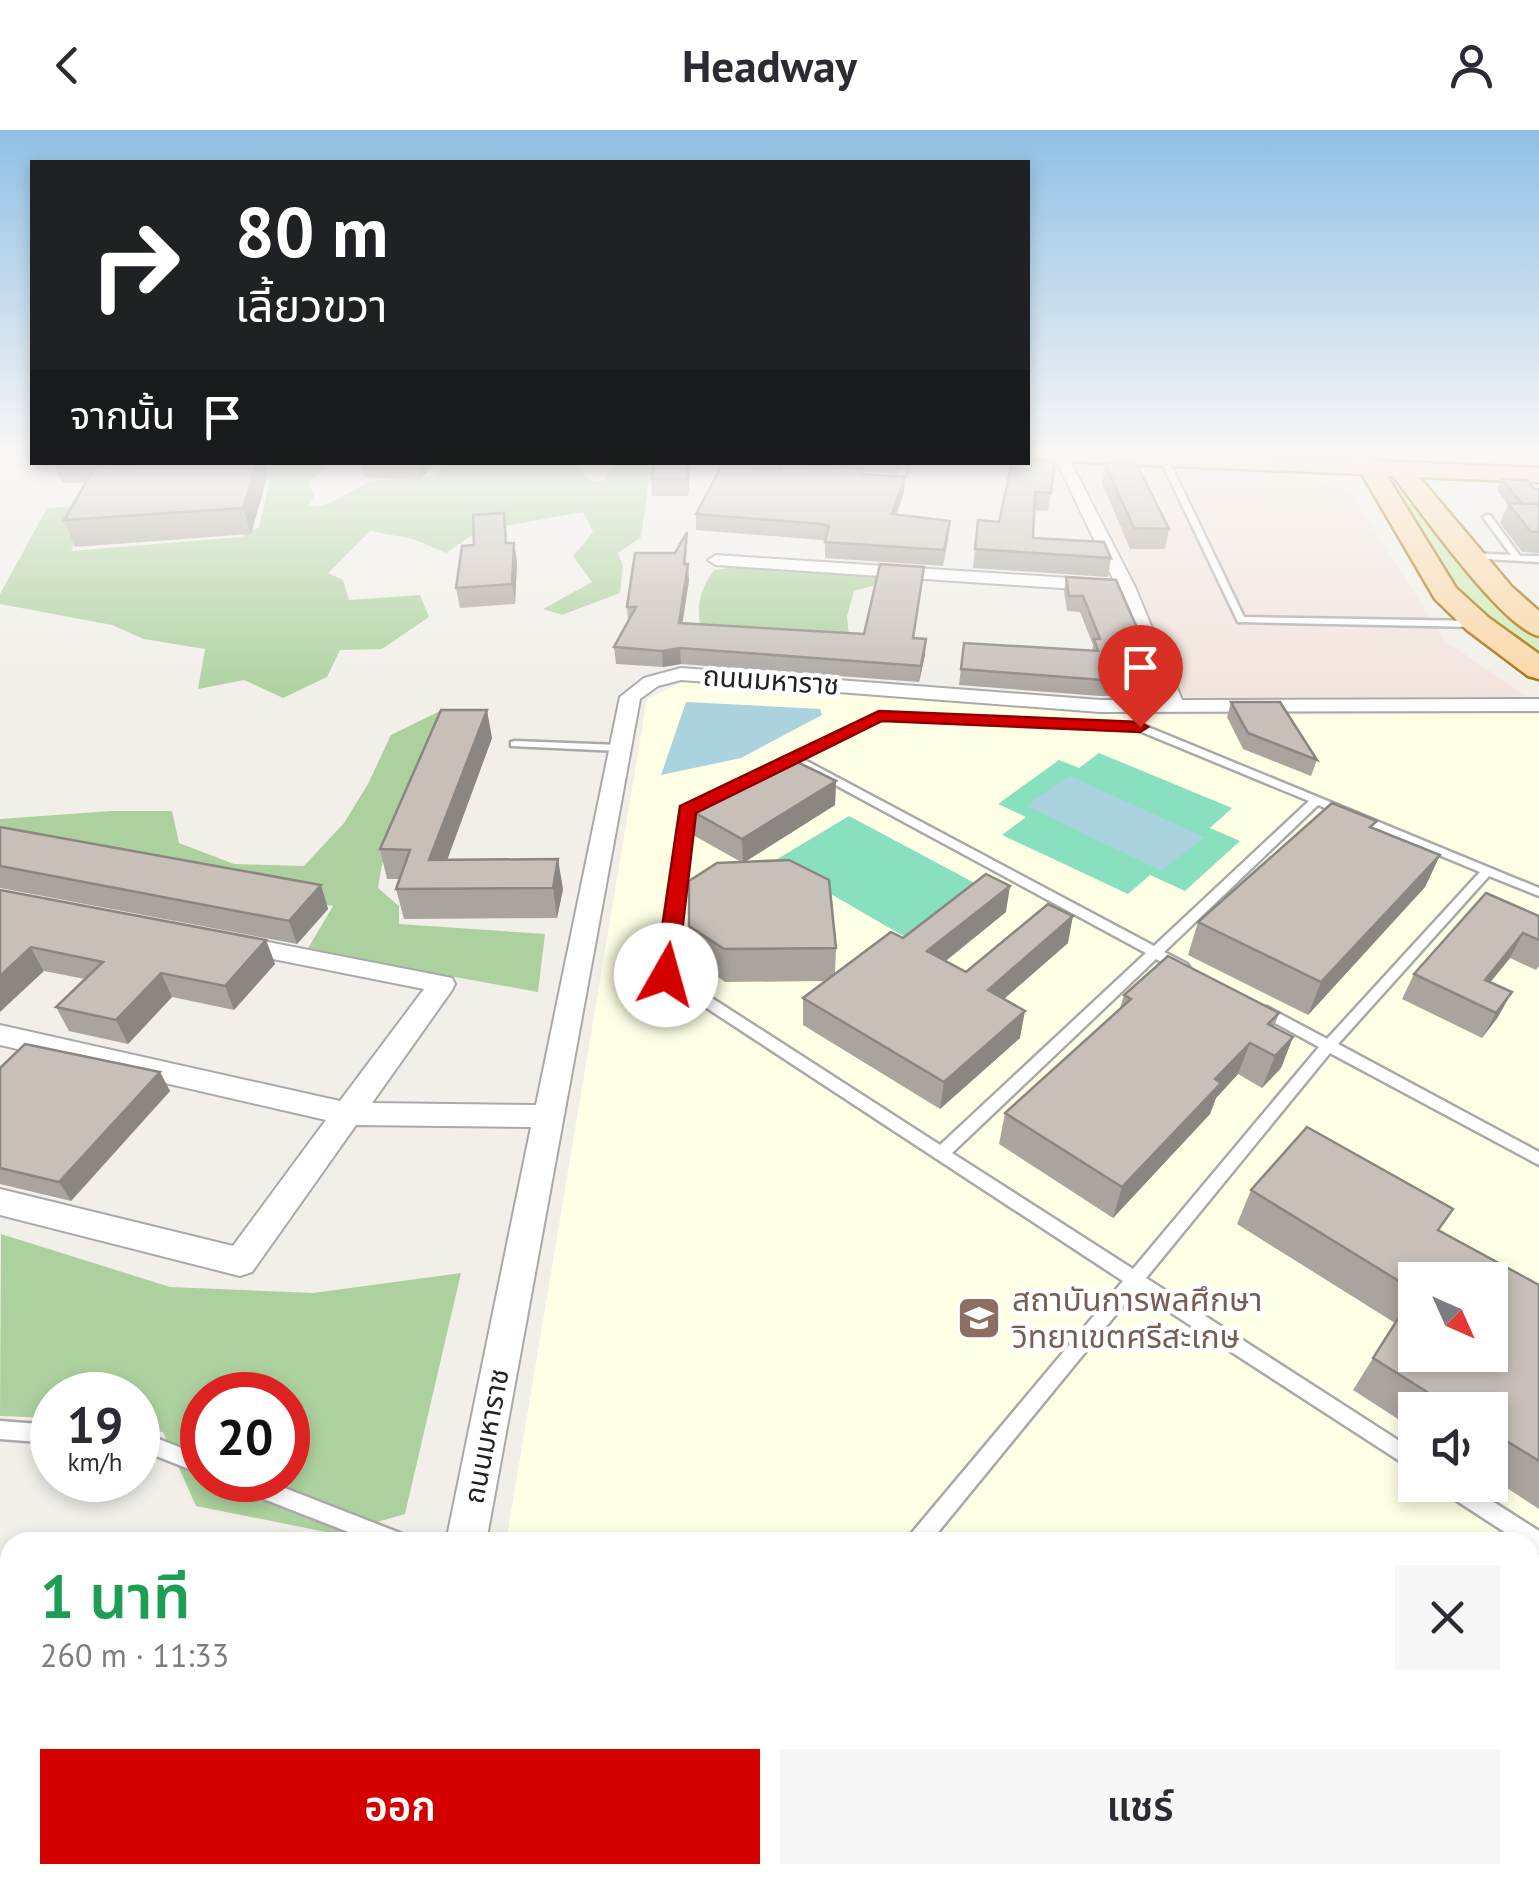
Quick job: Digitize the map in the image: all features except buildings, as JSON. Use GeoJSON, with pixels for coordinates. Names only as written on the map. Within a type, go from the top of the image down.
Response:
{"type":"FeatureCollection","features":[{"type":"Feature","properties":{"kind":"main road"},"geometry":{"type":"LineString","coordinates":[[1412,535],[1445,592],[1478,624],[1539,670]]}},
{"type":"Feature","properties":{"kind":"main road"},"geometry":{"type":"LineString","coordinates":[[1452,535],[1502,593],[1539,627]]}},
{"type":"Feature","properties":{"kind":"street"},"geometry":{"type":"LineString","coordinates":[[1096,535],[1126,587],[1174,705]]}},
{"type":"Feature","properties":{"kind":"street"},"geometry":{"type":"LineString","coordinates":[[716,560],[1126,587]]}},
{"type":"Feature","properties":{"kind":"street","name":"ถนนมหาราช"},"geometry":{"type":"LineString","coordinates":[[473,1532],[546,1116],[630,697],[650,682],[681,674],[1100,706],[1539,706]]}},
{"type":"Feature","properties":{"kind":"street"},"geometry":{"type":"LineString","coordinates":[[0,1202],[240,1262],[442,984],[211,939]]}},
{"type":"Feature","properties":{"kind":"street"},"geometry":{"type":"LineString","coordinates":[[0,1035],[347,1114],[546,1116]]}},
{"type":"Feature","properties":{"kind":"lane"},"geometry":{"type":"LineString","coordinates":[[1200,535],[1241,620],[1478,624]]}},
{"type":"Feature","properties":{"kind":"lane"},"geometry":{"type":"LineString","coordinates":[[1500,535],[1518,558]]}},
{"type":"Feature","properties":{"kind":"lane"},"geometry":{"type":"LineString","coordinates":[[1470,556],[1539,560]]}},
{"type":"Feature","properties":{"kind":"lane"},"geometry":{"type":"LineString","coordinates":[[758,775],[879,716],[1140,727],[1539,892]]}},
{"type":"Feature","properties":{"kind":"lane"},"geometry":{"type":"LineString","coordinates":[[515,744],[620,748]]}},
{"type":"Feature","properties":{"kind":"lane"},"geometry":{"type":"LineString","coordinates":[[793,758],[1188,970]]}},
{"type":"Feature","properties":{"kind":"lane"},"geometry":{"type":"LineString","coordinates":[[740,784],[687,810],[666,975],[1398,1451]]}},
{"type":"Feature","properties":{"kind":"lane"},"geometry":{"type":"LineString","coordinates":[[941,1154],[1317,800]]}},
{"type":"Feature","properties":{"kind":"lane"},"geometry":{"type":"LineString","coordinates":[[924,1532],[1329,1045],[1488,870]]}},
{"type":"Feature","properties":{"kind":"lane"},"geometry":{"type":"LineString","coordinates":[[1241,998],[1539,1159]]}},
{"type":"Feature","properties":{"kind":"lane"},"geometry":{"type":"LineString","coordinates":[[0,1430],[30,1432]]}},
{"type":"Feature","properties":{"kind":"lane"},"geometry":{"type":"LineString","coordinates":[[296,1502],[373,1532]]}},
{"type":"Feature","properties":{"kind":"lane"},"geometry":{"type":"LineString","coordinates":[[1476,1502],[1521,1532]]}},
{"type":"Feature","properties":{"kind":"shaded area"},"geometry":{"type":"Polygon","coordinates":[[[1113,535],[1377,535],[1445,641],[1528,697],[1183,697],[1113,535]]]}},
{"type":"Feature","properties":{"kind":"shaded area","name":"สถาบันการพลศึกษา วิทยาเขตศรีสะเกษ"},"geometry":{"type":"Polygon","coordinates":[[[684,681],[1138,715],[1539,714],[1539,1532],[508,1532],[647,699],[684,681]]]}},
{"type":"Feature","properties":{"kind":"green space"},"geometry":{"type":"Polygon","coordinates":[[[32,535],[79,535],[71,551],[241,537],[366,535],[328,573],[343,580],[349,600],[420,595],[429,617],[382,649],[340,650],[327,677],[283,698],[244,680],[198,689],[205,649],[144,639],[112,625],[0,604],[0,594],[32,535]]]}},
{"type":"Feature","properties":{"kind":"green space"},"geometry":{"type":"Polygon","coordinates":[[[391,535],[472,535],[446,553],[413,539],[391,535]]]}},
{"type":"Feature","properties":{"kind":"green space"},"geometry":{"type":"Polygon","coordinates":[[[591,535],[641,535],[618,553],[623,566],[620,593],[562,615],[543,609],[592,582],[573,556],[591,535]]]}},
{"type":"Feature","properties":{"kind":"green space"},"geometry":{"type":"Polygon","coordinates":[[[1421,535],[1436,535],[1497,606],[1539,640],[1539,659],[1485,617],[1457,589],[1421,535]]]}},
{"type":"Feature","properties":{"kind":"green space"},"geometry":{"type":"Polygon","coordinates":[[[736,567],[880,577],[879,584],[854,591],[847,616],[849,637],[704,635],[699,610],[705,586],[714,570],[736,567]]]}},
{"type":"Feature","properties":{"kind":"green space"},"geometry":{"type":"Polygon","coordinates":[[[442,710],[395,819],[378,888],[399,906],[399,924],[545,934],[538,992],[307,950],[333,906],[0,845],[0,819],[172,811],[179,843],[234,864],[304,866],[344,823],[391,735],[442,710]]]}},
{"type":"Feature","properties":{"kind":"green space"},"geometry":{"type":"Polygon","coordinates":[[[1099,753],[1232,808],[1210,828],[1240,841],[1185,891],[1150,875],[1128,894],[1002,835],[1026,817],[998,804],[1059,760],[1079,768],[1099,753]]]}},
{"type":"Feature","properties":{"kind":"green space"},"geometry":{"type":"Polygon","coordinates":[[[849,816],[986,889],[912,941],[774,861],[849,816]]]}},
{"type":"Feature","properties":{"kind":"green space"},"geometry":{"type":"Polygon","coordinates":[[[1,1234],[170,1287],[313,1293],[461,1273],[405,1514],[343,1532],[326,1532],[196,1506],[194,1502],[310,1502],[310,1372],[180,1372],[180,1470],[163,1432],[160,1372],[30,1372],[30,1417],[0,1416],[1,1234]]]}},
{"type":"Feature","properties":{"kind":"water"},"geometry":{"type":"Polygon","coordinates":[[[686,702],[820,709],[822,715],[741,758],[661,775],[686,702]]]}},
{"type":"Feature","properties":{"kind":"water"},"geometry":{"type":"Polygon","coordinates":[[[1069,776],[1204,837],[1162,871],[1026,806],[1069,776]]]}},
{"type":"Feature","properties":{"kind":"place","name":"สถาบันการพลศึกษา วิทยาเขตศรีสะเกษ"},"geometry":{"type":"Point","coordinates":[979,1318]}},
{"type":"Feature","properties":{"kind":"route"},"geometry":{"type":"LineString","coordinates":[[666,975],[687,810],[879,716],[1140,727]]}}]}
